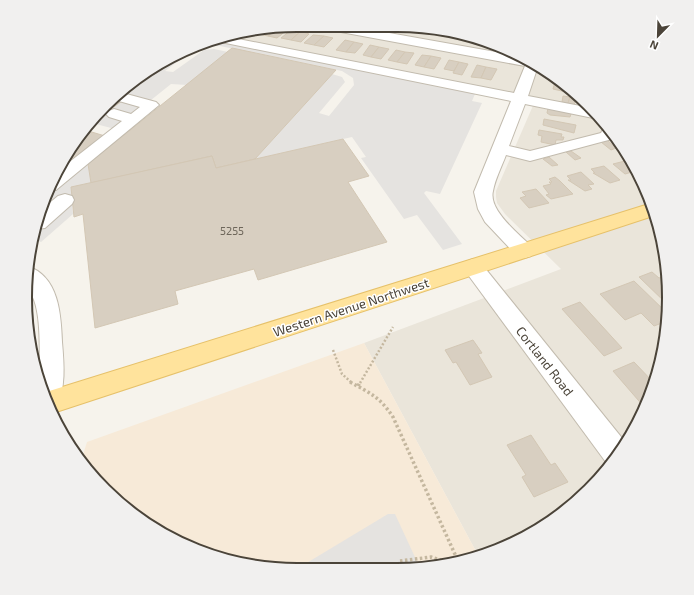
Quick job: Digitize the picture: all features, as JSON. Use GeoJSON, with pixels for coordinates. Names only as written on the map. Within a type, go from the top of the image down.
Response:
{"type":"FeatureCollection","features":[{"type":"Feature","properties":{"kind":"main road","name":"Western Avenue Northwest"},"geometry":{"type":"LineString","coordinates":[[53,401],[648,211]]}},
{"type":"Feature","properties":{"kind":"street"},"geometry":{"type":"LineString","coordinates":[[374,32],[468,45],[506,56]]}},
{"type":"Feature","properties":{"kind":"street"},"geometry":{"type":"LineString","coordinates":[[230,41],[586,112]]}},
{"type":"Feature","properties":{"kind":"street"},"geometry":{"type":"LineString","coordinates":[[524,251],[504,231],[486,208],[484,203],[484,187],[531,69]]}},
{"type":"Feature","properties":{"kind":"street"},"geometry":{"type":"LineString","coordinates":[[60,178],[151,105],[123,97]]}},
{"type":"Feature","properties":{"kind":"street"},"geometry":{"type":"LineString","coordinates":[[114,114],[134,119]]}},
{"type":"Feature","properties":{"kind":"street"},"geometry":{"type":"LineString","coordinates":[[499,148],[530,156],[607,136]]}},
{"type":"Feature","properties":{"kind":"street"},"geometry":{"type":"LineString","coordinates":[[44,218],[65,200]]}},
{"type":"Feature","properties":{"kind":"street","name":"Cortland Road"},"geometry":{"type":"LineString","coordinates":[[473,267],[614,450]]}},
{"type":"Feature","properties":{"kind":"street"},"geometry":{"type":"LineString","coordinates":[[33,280],[42,289],[49,309],[52,374],[49,392]]}},
{"type":"Feature","properties":{"kind":"path"},"geometry":{"type":"LineString","coordinates":[[358,386],[393,327]]}},
{"type":"Feature","properties":{"kind":"path"},"geometry":{"type":"LineString","coordinates":[[333,350],[342,374],[348,381],[377,397],[385,405],[392,417],[456,556]]}},
{"type":"Feature","properties":{"kind":"path"},"geometry":{"type":"LineString","coordinates":[[400,561],[431,557],[439,560]]}},
{"type":"Feature","properties":{"kind":"shaded area"},"geometry":{"type":"Polygon","coordinates":[[[298,32],[396,32],[431,34],[482,46],[514,59],[544,77],[572,98],[596,122],[607,136],[635,180],[648,212],[657,246],[660,263],[662,298],[660,332],[657,349],[642,399],[635,415],[607,459],[596,473],[572,497],[544,518],[514,536],[476,551],[364,343],[561,269],[505,214],[497,203],[496,197],[496,191],[535,101],[230,41],[263,34],[298,32]]]}},
{"type":"Feature","properties":{"kind":"shaded area"},"geometry":{"type":"Polygon","coordinates":[[[224,42],[475,94],[472,101],[482,103],[440,194],[426,191],[424,193],[462,244],[443,250],[417,215],[404,219],[361,158],[366,157],[352,137],[255,159],[332,74],[342,77],[345,82],[319,113],[329,116],[354,85],[353,78],[342,71],[220,46],[212,46],[224,42]]]}},
{"type":"Feature","properties":{"kind":"shaded area"},"geometry":{"type":"Polygon","coordinates":[[[214,49],[228,52],[187,85],[171,84],[115,129],[96,124],[121,101],[119,101],[122,98],[150,77],[180,59],[182,58],[165,71],[173,72],[204,50],[214,49]]]}},
{"type":"Feature","properties":{"kind":"shaded area"},"geometry":{"type":"Polygon","coordinates":[[[88,164],[91,183],[71,188],[73,214],[41,242],[38,241],[41,229],[54,191],[88,164]]]}},
{"type":"Feature","properties":{"kind":"shaded area"},"geometry":{"type":"Polygon","coordinates":[[[364,343],[476,551],[431,561],[396,563],[298,563],[263,561],[229,554],[180,536],[150,518],[122,497],[98,473],[83,454],[87,442],[364,343]]]}},
{"type":"Feature","properties":{"kind":"shaded area"},"geometry":{"type":"Polygon","coordinates":[[[388,514],[395,514],[417,562],[396,563],[307,563],[388,514]]]}},
{"type":"Feature","properties":{"kind":"building"},"geometry":{"type":"Polygon","coordinates":[[[300,32],[291,40],[281,38],[288,33],[300,32]]]}},
{"type":"Feature","properties":{"kind":"building"},"geometry":{"type":"Polygon","coordinates":[[[300,32],[309,34],[301,42],[291,40],[300,32]]]}},
{"type":"Feature","properties":{"kind":"building"},"geometry":{"type":"Polygon","coordinates":[[[283,33],[277,38],[268,36],[271,34],[283,33]]]}},
{"type":"Feature","properties":{"kind":"building"},"geometry":{"type":"Polygon","coordinates":[[[260,34],[271,34],[268,36],[260,34]]]}},
{"type":"Feature","properties":{"kind":"building"},"geometry":{"type":"Polygon","coordinates":[[[313,35],[324,36],[314,45],[304,43],[313,35]]]}},
{"type":"Feature","properties":{"kind":"building"},"geometry":{"type":"Polygon","coordinates":[[[324,36],[333,38],[324,47],[314,45],[324,36]]]}},
{"type":"Feature","properties":{"kind":"building"},"geometry":{"type":"Polygon","coordinates":[[[345,40],[354,42],[346,52],[336,50],[345,40]]]}},
{"type":"Feature","properties":{"kind":"building"},"geometry":{"type":"Polygon","coordinates":[[[354,42],[363,44],[355,53],[346,52],[354,42]]]}},
{"type":"Feature","properties":{"kind":"building"},"geometry":{"type":"Polygon","coordinates":[[[370,45],[379,47],[371,57],[363,55],[370,45]]]}},
{"type":"Feature","properties":{"kind":"building"},"geometry":{"type":"Polygon","coordinates":[[[379,47],[389,49],[381,59],[371,57],[379,47]]]}},
{"type":"Feature","properties":{"kind":"building"},"geometry":{"type":"Polygon","coordinates":[[[232,48],[336,70],[255,159],[216,168],[212,156],[91,183],[88,164],[232,48]]]}},
{"type":"Feature","properties":{"kind":"building"},"geometry":{"type":"Polygon","coordinates":[[[396,50],[405,52],[397,62],[388,60],[396,50]]]}},
{"type":"Feature","properties":{"kind":"building"},"geometry":{"type":"Polygon","coordinates":[[[405,52],[414,53],[407,64],[397,62],[405,52]]]}},
{"type":"Feature","properties":{"kind":"building"},"geometry":{"type":"Polygon","coordinates":[[[422,55],[431,56],[424,67],[415,65],[422,55]]]}},
{"type":"Feature","properties":{"kind":"building"},"geometry":{"type":"Polygon","coordinates":[[[431,56],[441,58],[434,69],[424,67],[431,56]]]}},
{"type":"Feature","properties":{"kind":"building"},"geometry":{"type":"Polygon","coordinates":[[[449,60],[459,62],[454,71],[444,69],[449,60]]]}},
{"type":"Feature","properties":{"kind":"building"},"geometry":{"type":"Polygon","coordinates":[[[459,62],[468,64],[462,75],[453,73],[459,62]]]}},
{"type":"Feature","properties":{"kind":"building"},"geometry":{"type":"Polygon","coordinates":[[[477,65],[486,67],[481,78],[471,77],[477,65]]]}},
{"type":"Feature","properties":{"kind":"building"},"geometry":{"type":"Polygon","coordinates":[[[486,67],[497,69],[491,80],[481,78],[486,67]]]}},
{"type":"Feature","properties":{"kind":"building"},"geometry":{"type":"Polygon","coordinates":[[[554,84],[564,91],[553,89],[554,84]]]}},
{"type":"Feature","properties":{"kind":"building"},"geometry":{"type":"Polygon","coordinates":[[[563,96],[570,97],[568,103],[562,102],[563,96]]]}},
{"type":"Feature","properties":{"kind":"building"},"geometry":{"type":"Polygon","coordinates":[[[570,97],[575,101],[574,105],[568,103],[570,97]]]}},
{"type":"Feature","properties":{"kind":"building"},"geometry":{"type":"Polygon","coordinates":[[[120,100],[122,101],[112,108],[120,100]]]}},
{"type":"Feature","properties":{"kind":"building"},"geometry":{"type":"Polygon","coordinates":[[[548,108],[569,111],[568,113],[571,114],[570,117],[550,115],[547,113],[548,108]]]}},
{"type":"Feature","properties":{"kind":"building"},"geometry":{"type":"Polygon","coordinates":[[[544,119],[576,125],[574,133],[543,125],[544,119]]]}},
{"type":"Feature","properties":{"kind":"building"},"geometry":{"type":"Polygon","coordinates":[[[539,130],[562,134],[561,137],[564,137],[563,140],[556,140],[555,145],[541,142],[542,136],[538,135],[539,130]]]}},
{"type":"Feature","properties":{"kind":"building"},"geometry":{"type":"Polygon","coordinates":[[[90,132],[105,136],[67,166],[90,132]]]}},
{"type":"Feature","properties":{"kind":"building"},"geometry":{"type":"Polygon","coordinates":[[[343,139],[369,176],[348,182],[387,242],[258,280],[254,269],[175,291],[178,304],[95,328],[83,214],[74,217],[71,187],[212,156],[216,168],[343,139]]]}},
{"type":"Feature","properties":{"kind":"building"},"geometry":{"type":"Polygon","coordinates":[[[607,140],[616,148],[611,150],[601,142],[607,140]]]}},
{"type":"Feature","properties":{"kind":"building"},"geometry":{"type":"Polygon","coordinates":[[[571,151],[581,158],[575,160],[566,152],[571,151]]]}},
{"type":"Feature","properties":{"kind":"building"},"geometry":{"type":"Polygon","coordinates":[[[549,157],[558,165],[552,166],[543,159],[549,157]]]}},
{"type":"Feature","properties":{"kind":"building"},"geometry":{"type":"Polygon","coordinates":[[[624,161],[630,172],[625,174],[613,164],[624,161]]]}},
{"type":"Feature","properties":{"kind":"building"},"geometry":{"type":"Polygon","coordinates":[[[604,166],[620,180],[610,183],[593,173],[595,173],[591,169],[604,166]]]}},
{"type":"Feature","properties":{"kind":"building"},"geometry":{"type":"Polygon","coordinates":[[[581,172],[594,184],[588,185],[592,189],[585,191],[568,180],[571,180],[567,176],[581,172]]]}},
{"type":"Feature","properties":{"kind":"building"},"geometry":{"type":"Polygon","coordinates":[[[555,177],[573,194],[551,199],[546,195],[549,194],[543,186],[551,184],[549,182],[552,182],[549,179],[555,177]]]}},
{"type":"Feature","properties":{"kind":"building"},"geometry":{"type":"Polygon","coordinates":[[[536,189],[549,203],[529,208],[520,198],[526,196],[522,192],[536,189]]]}},
{"type":"Feature","properties":{"kind":"building"},"geometry":{"type":"Polygon","coordinates":[[[652,272],[659,278],[661,277],[662,299],[639,277],[652,272]]]}},
{"type":"Feature","properties":{"kind":"building"},"geometry":{"type":"Polygon","coordinates":[[[634,281],[661,308],[660,324],[654,326],[641,313],[625,320],[600,294],[634,281]]]}},
{"type":"Feature","properties":{"kind":"building"},"geometry":{"type":"Polygon","coordinates":[[[580,302],[622,348],[604,356],[562,309],[580,302]]]}},
{"type":"Feature","properties":{"kind":"building"},"geometry":{"type":"Polygon","coordinates":[[[473,340],[482,353],[478,354],[492,377],[470,385],[456,362],[453,363],[445,350],[473,340]]]}},
{"type":"Feature","properties":{"kind":"building"},"geometry":{"type":"Polygon","coordinates":[[[634,362],[649,378],[640,403],[613,371],[634,362]]]}},
{"type":"Feature","properties":{"kind":"building"},"geometry":{"type":"Polygon","coordinates":[[[531,435],[551,465],[555,463],[568,482],[534,497],[522,477],[526,475],[507,445],[531,435]]]}}]}
